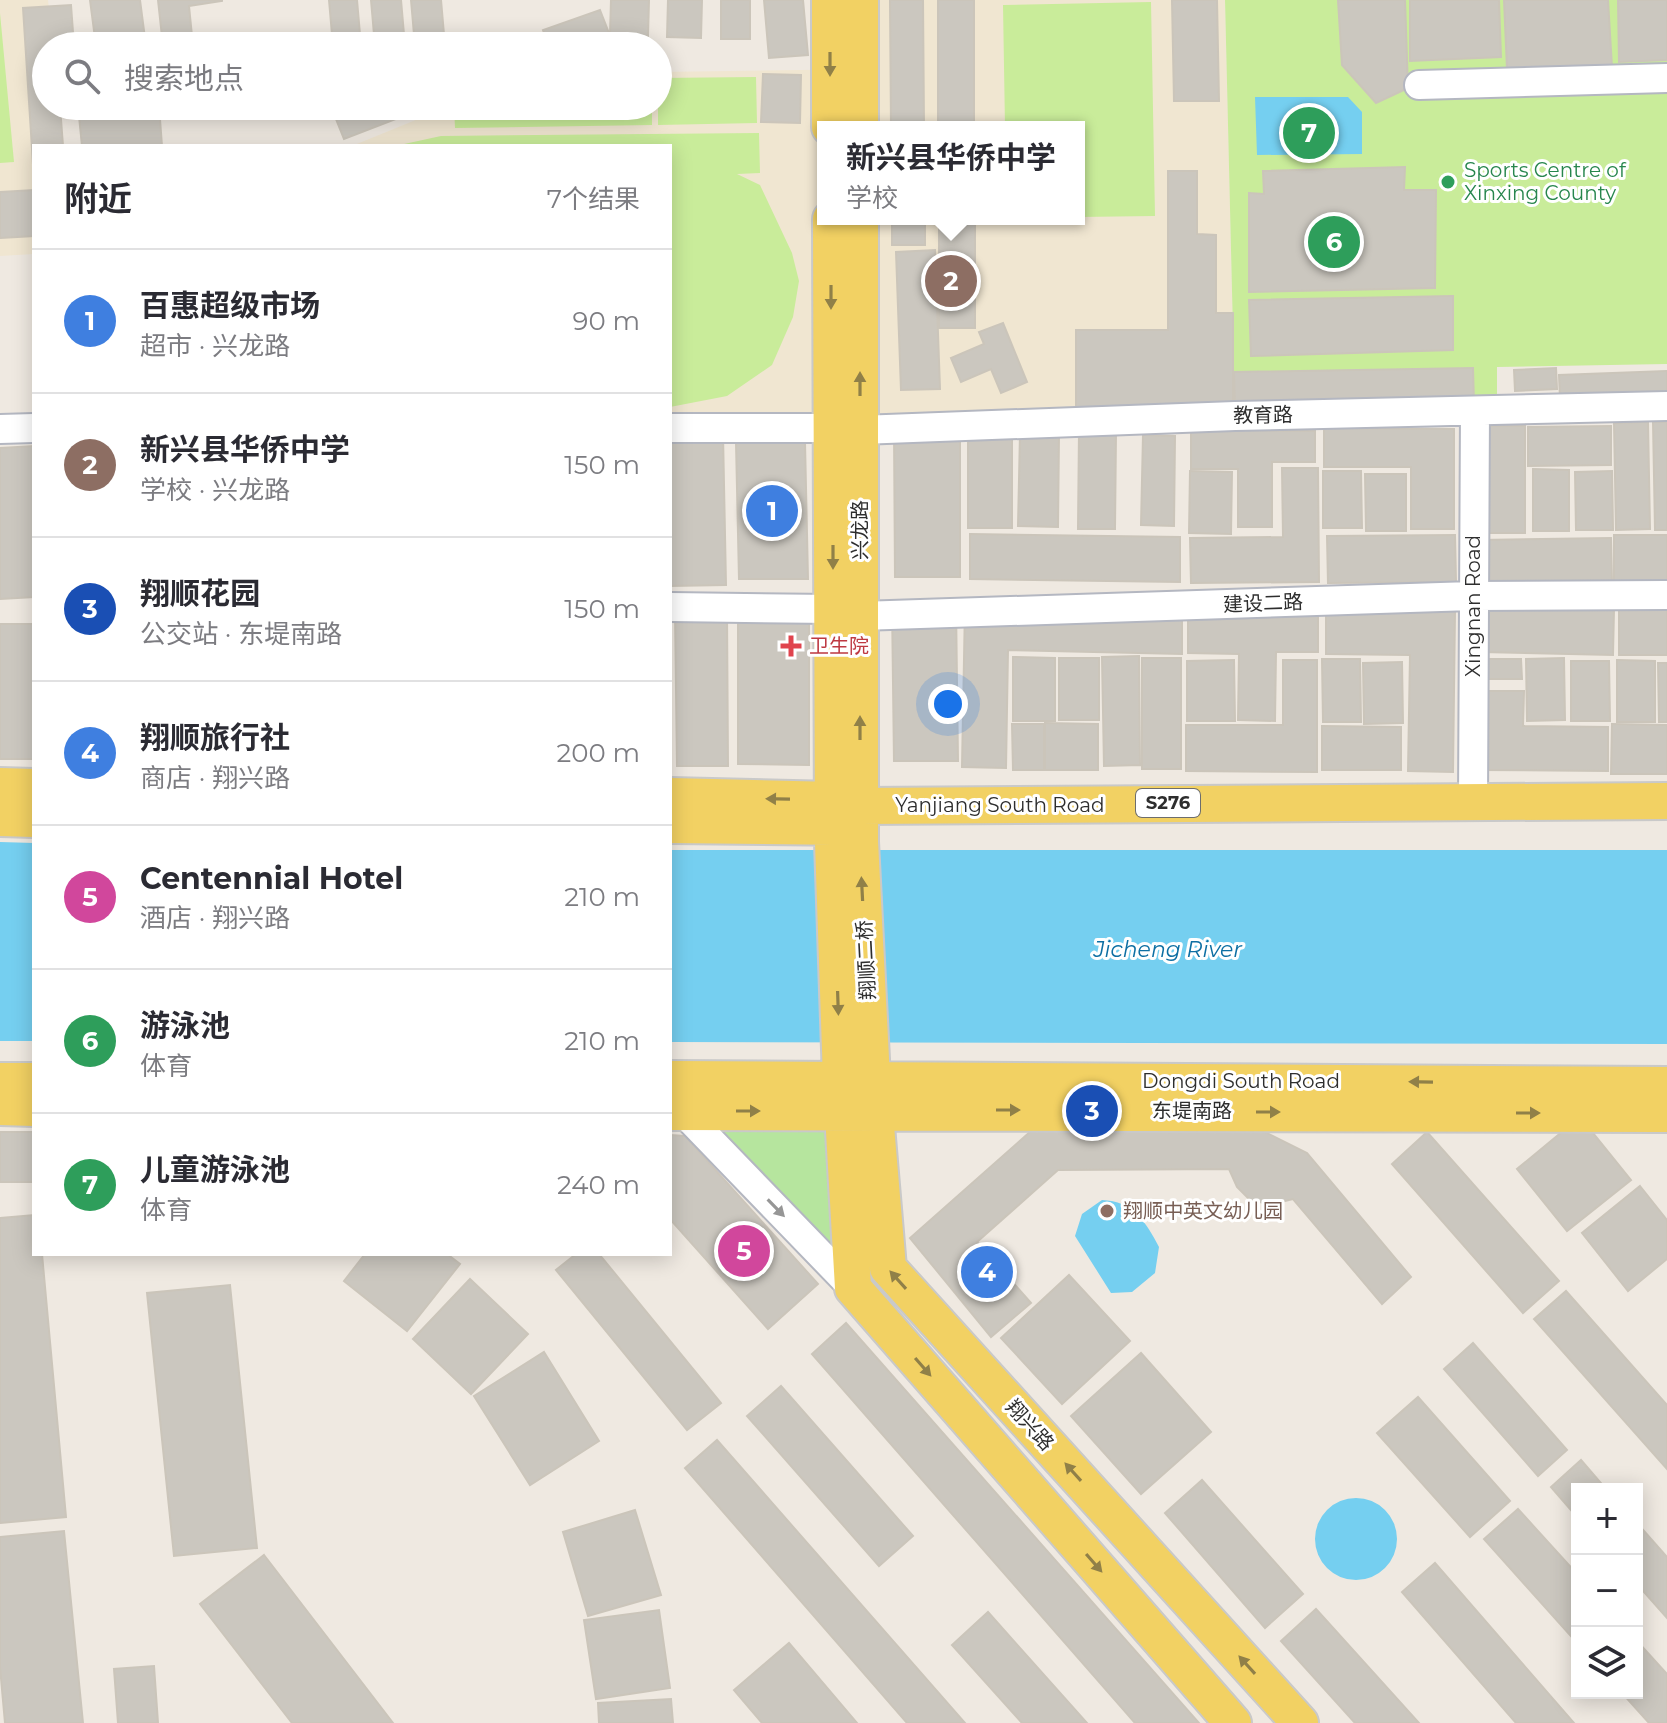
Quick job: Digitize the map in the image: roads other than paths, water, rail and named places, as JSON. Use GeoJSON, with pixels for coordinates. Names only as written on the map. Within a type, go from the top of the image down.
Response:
{"type":"FeatureCollection","features":[{"type":"Feature","properties":{"kind":"main road"},"geometry":{"type":"LineString","coordinates":[[830,0],[830,121]]}},
{"type":"Feature","properties":{"kind":"main road"},"geometry":{"type":"LineString","coordinates":[[860,0],[860,121]]}},
{"type":"Feature","properties":{"kind":"main road","name":"兴龙路"},"geometry":{"type":"LineString","coordinates":[[831,225],[846,429]]}},
{"type":"Feature","properties":{"kind":"main road","name":"兴龙路"},"geometry":{"type":"LineString","coordinates":[[847,824],[846,429],[860,225]]}},
{"type":"Feature","properties":{"kind":"main road"},"geometry":{"type":"LineString","coordinates":[[0,786],[32,787]]}},
{"type":"Feature","properties":{"kind":"main road","name":"Yanjiang South Road"},"geometry":{"type":"LineString","coordinates":[[672,796],[847,824],[1473,801],[1667,801]]}},
{"type":"Feature","properties":{"kind":"main road","name":"Yanjiang South Road"},"geometry":{"type":"LineString","coordinates":[[672,825],[1146,823],[1220,818],[1667,817]]}},
{"type":"Feature","properties":{"kind":"main road"},"geometry":{"type":"LineString","coordinates":[[0,818],[32,819]]}},
{"type":"Feature","properties":{"kind":"main road","name":"翔顺二桥"},"geometry":{"type":"LineString","coordinates":[[847,824],[857,1095]]}},
{"type":"Feature","properties":{"kind":"main road"},"geometry":{"type":"LineString","coordinates":[[0,1081],[32,1081]]}},
{"type":"Feature","properties":{"kind":"main road","name":"Dongdi South Road"},"geometry":{"type":"LineString","coordinates":[[674,1101],[857,1095],[1667,1085]]}},
{"type":"Feature","properties":{"kind":"main road"},"geometry":{"type":"LineString","coordinates":[[857,1095],[853,1288],[1233,1723]]}},
{"type":"Feature","properties":{"kind":"main road","name":"东堤南路"},"geometry":{"type":"LineString","coordinates":[[857,1095],[1667,1114]]}},
{"type":"Feature","properties":{"kind":"main road","name":"翔兴路"},"geometry":{"type":"LineString","coordinates":[[857,1095],[888,1268],[1300,1723]]}},
{"type":"Feature","properties":{"kind":"main road"},"geometry":{"type":"LineString","coordinates":[[0,1107],[32,1108]]}},
{"type":"Feature","properties":{"kind":"street"},"geometry":{"type":"LineString","coordinates":[[1419,85],[1667,78]]}},
{"type":"Feature","properties":{"kind":"street","name":"教育路"},"geometry":{"type":"LineString","coordinates":[[672,428],[846,429],[1667,406]]}},
{"type":"Feature","properties":{"kind":"street","name":"Xingnan Road"},"geometry":{"type":"LineString","coordinates":[[1473,801],[1475,411]]}},
{"type":"Feature","properties":{"kind":"street"},"geometry":{"type":"LineString","coordinates":[[0,429],[32,428]]}},
{"type":"Feature","properties":{"kind":"street","name":"建设二路"},"geometry":{"type":"LineString","coordinates":[[672,607],[846,613],[1472,596],[1667,595]]}},
{"type":"Feature","properties":{"kind":"street"},"geometry":{"type":"LineString","coordinates":[[674,1101],[853,1288]]}},
{"type":"Feature","properties":{"kind":"water"},"geometry":{"type":"Polygon","coordinates":[[[1255,97],[1348,97],[1362,112],[1362,154],[1257,155],[1255,97]]]}},
{"type":"Feature","properties":{"kind":"water"},"geometry":{"type":"Polygon","coordinates":[[[0,842],[32,843],[32,1041],[0,1041],[0,842]]]}},
{"type":"Feature","properties":{"kind":"water","name":"Jicheng River"},"geometry":{"type":"Polygon","coordinates":[[[672,850],[1667,850],[1667,1044],[672,1042],[672,850]]]}},
{"type":"Feature","properties":{"kind":"water"},"geometry":{"type":"Polygon","coordinates":[[[1102,1200],[1122,1204],[1137,1214],[1159,1247],[1155,1273],[1132,1292],[1111,1293],[1075,1236],[1082,1214],[1102,1200]]]}},
{"type":"Feature","properties":{"kind":"water"},"geometry":{"type":"Polygon","coordinates":[[[1356,1498],[1372,1501],[1385,1510],[1394,1523],[1397,1539],[1394,1555],[1385,1568],[1372,1577],[1356,1580],[1340,1577],[1327,1568],[1318,1555],[1315,1539],[1318,1523],[1327,1510],[1340,1501],[1356,1498]]]}},
{"type":"Feature","properties":{"kind":"place","name":"儿童游泳池"},"geometry":{"type":"Point","coordinates":[1309,133]}},
{"type":"Feature","properties":{"kind":"place","name":"Sports Centre of Xinxing County"},"geometry":{"type":"Point","coordinates":[1448,182]}},
{"type":"Feature","properties":{"kind":"place","name":"游泳池"},"geometry":{"type":"Point","coordinates":[1334,242]}},
{"type":"Feature","properties":{"kind":"place","name":"新兴县华侨中学"},"geometry":{"type":"Point","coordinates":[951,281]}},
{"type":"Feature","properties":{"kind":"place","name":"百惠超级市场"},"geometry":{"type":"Point","coordinates":[772,511]}},
{"type":"Feature","properties":{"kind":"place","name":"卫生院"},"geometry":{"type":"Point","coordinates":[791,646]}},
{"type":"Feature","properties":{"kind":"place","name":"翔顺花园"},"geometry":{"type":"Point","coordinates":[1092,1111]}},
{"type":"Feature","properties":{"kind":"place","name":"翔顺中英文幼儿园"},"geometry":{"type":"Point","coordinates":[1107,1211]}},
{"type":"Feature","properties":{"kind":"place","name":"Centennial Hotel"},"geometry":{"type":"Point","coordinates":[744,1251]}},
{"type":"Feature","properties":{"kind":"place","name":"翔顺旅行社"},"geometry":{"type":"Point","coordinates":[987,1272]}}]}
